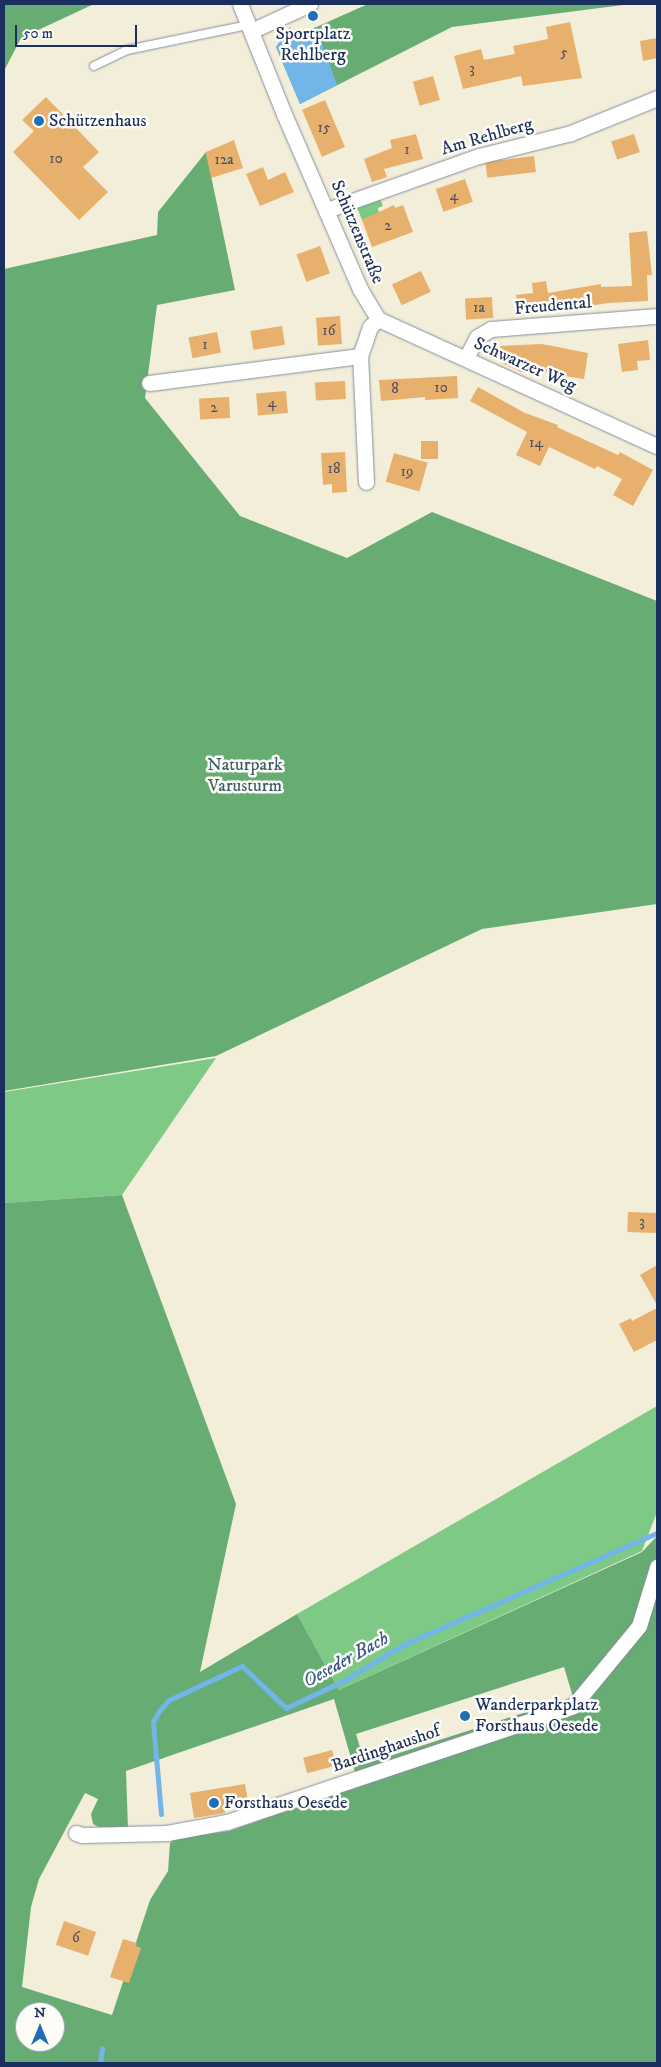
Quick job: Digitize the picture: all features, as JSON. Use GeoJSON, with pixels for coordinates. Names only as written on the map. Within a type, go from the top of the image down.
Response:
{"type":"FeatureCollection","features":[{"type":"Feature","properties":{"kind":"street","name":"Schützenstraße"},"geometry":{"type":"LineString","coordinates":[[240,4],[284,114],[360,289],[378,319]]}},
{"type":"Feature","properties":{"kind":"street"},"geometry":{"type":"LineString","coordinates":[[250,28],[310,4]]}},
{"type":"Feature","properties":{"kind":"street","name":"Am Rehlberg"},"geometry":{"type":"LineString","coordinates":[[327,210],[479,156],[571,132],[657,98]]}},
{"type":"Feature","properties":{"kind":"street","name":"Freudental"},"geometry":{"type":"LineString","coordinates":[[466,358],[477,337],[491,329],[657,316]]}},
{"type":"Feature","properties":{"kind":"street"},"geometry":{"type":"LineString","coordinates":[[366,482],[360,356],[370,328],[378,319]]}},
{"type":"Feature","properties":{"kind":"street","name":"Schwarzer Weg"},"geometry":{"type":"LineString","coordinates":[[378,319],[657,446]]}},
{"type":"Feature","properties":{"kind":"street"},"geometry":{"type":"LineString","coordinates":[[149,383],[360,356]]}},
{"type":"Feature","properties":{"kind":"street","name":"Bardinghaushof"},"geometry":{"type":"LineString","coordinates":[[76,1833],[82,1835],[168,1833],[227,1822],[572,1706],[639,1626],[657,1567]]}},
{"type":"Feature","properties":{"kind":"lane"},"geometry":{"type":"LineString","coordinates":[[94,66],[127,50],[239,28],[250,28]]}},
{"type":"Feature","properties":{"kind":"green space"},"geometry":{"type":"Polygon","coordinates":[[[4,4],[94,4],[21,38],[4,71],[4,4]]]}},
{"type":"Feature","properties":{"kind":"green space"},"geometry":{"type":"Polygon","coordinates":[[[368,4],[631,4],[452,27],[300,104],[276,47],[290,27],[294,37],[368,4]]]}},
{"type":"Feature","properties":{"kind":"green space","name":"Naturpark Varusturm"},"geometry":{"type":"Polygon","coordinates":[[[206,152],[235,290],[157,305],[145,398],[240,516],[347,558],[432,512],[657,601],[657,904],[482,929],[216,1056],[4,1091],[4,269],[157,235],[158,212],[206,152]]]}},
{"type":"Feature","properties":{"kind":"green space"},"geometry":{"type":"Polygon","coordinates":[[[379,196],[383,206],[378,208],[379,213],[362,220],[356,205],[379,196]]]}},
{"type":"Feature","properties":{"kind":"green space"},"geometry":{"type":"Polygon","coordinates":[[[216,1058],[122,1195],[4,1203],[4,1092],[216,1058]]]}},
{"type":"Feature","properties":{"kind":"green space"},"geometry":{"type":"Polygon","coordinates":[[[122,1195],[236,1504],[200,1672],[297,1614],[339,1690],[642,1552],[657,1536],[657,2063],[4,2063],[4,1203],[122,1195]],[[564,1667],[356,1734],[365,1764],[573,1697],[564,1667]],[[334,1699],[126,1771],[128,1829],[99,1827],[93,1824],[91,1814],[98,1799],[85,1793],[39,1879],[31,1907],[22,1987],[112,2015],[150,1900],[168,1871],[170,1843],[176,1838],[229,1831],[359,1786],[334,1699]]]}},
{"type":"Feature","properties":{"kind":"green space"},"geometry":{"type":"Polygon","coordinates":[[[657,1406],[657,1512],[642,1551],[339,1690],[297,1614],[657,1406]]]}},
{"type":"Feature","properties":{"kind":"water"},"geometry":{"type":"Polygon","coordinates":[[[290,27],[294,37],[316,27],[337,85],[300,104],[276,47],[290,27]]]}},
{"type":"Feature","properties":{"kind":"building"},"geometry":{"type":"Polygon","coordinates":[[[570,22],[582,78],[523,86],[521,76],[463,89],[454,56],[481,49],[484,60],[515,54],[513,46],[548,39],[546,27],[570,22]]]}},
{"type":"Feature","properties":{"kind":"building"},"geometry":{"type":"Polygon","coordinates":[[[657,38],[657,58],[643,61],[640,41],[657,38]]]}},
{"type":"Feature","properties":{"kind":"building"},"geometry":{"type":"Polygon","coordinates":[[[433,76],[440,100],[420,106],[413,82],[433,76]]]}},
{"type":"Feature","properties":{"kind":"building"},"geometry":{"type":"Polygon","coordinates":[[[46,97],[99,152],[83,167],[108,192],[79,220],[13,152],[34,131],[22,120],[46,97]]]}},
{"type":"Feature","properties":{"kind":"building"},"geometry":{"type":"Polygon","coordinates":[[[325,100],[345,147],[322,157],[302,110],[325,100]]]}},
{"type":"Feature","properties":{"kind":"building"},"geometry":{"type":"Polygon","coordinates":[[[416,134],[423,159],[384,169],[387,177],[372,182],[364,159],[392,148],[390,140],[416,134]]]}},
{"type":"Feature","properties":{"kind":"building"},"geometry":{"type":"Polygon","coordinates":[[[634,134],[640,152],[617,159],[611,141],[634,134]]]}},
{"type":"Feature","properties":{"kind":"building"},"geometry":{"type":"Polygon","coordinates":[[[234,140],[243,168],[211,178],[206,152],[234,140]]]}},
{"type":"Feature","properties":{"kind":"building"},"geometry":{"type":"Polygon","coordinates":[[[534,156],[536,172],[487,178],[485,162],[534,156]]]}},
{"type":"Feature","properties":{"kind":"building"},"geometry":{"type":"Polygon","coordinates":[[[263,167],[268,180],[285,172],[294,192],[260,206],[246,174],[263,167]]]}},
{"type":"Feature","properties":{"kind":"building"},"geometry":{"type":"Polygon","coordinates":[[[465,179],[473,202],[444,212],[436,189],[465,179]]]}},
{"type":"Feature","properties":{"kind":"building"},"geometry":{"type":"Polygon","coordinates":[[[394,205],[395,208],[403,205],[413,232],[372,247],[362,220],[394,205]]]}},
{"type":"Feature","properties":{"kind":"building"},"geometry":{"type":"Polygon","coordinates":[[[647,231],[652,275],[647,275],[648,301],[609,303],[519,316],[516,295],[533,293],[532,283],[546,281],[548,293],[601,284],[601,287],[632,286],[629,233],[647,231]]]}},
{"type":"Feature","properties":{"kind":"building"},"geometry":{"type":"Polygon","coordinates":[[[320,246],[330,273],[306,282],[297,255],[320,246]]]}},
{"type":"Feature","properties":{"kind":"building"},"geometry":{"type":"Polygon","coordinates":[[[421,271],[431,292],[402,305],[392,285],[421,271]]]}},
{"type":"Feature","properties":{"kind":"building"},"geometry":{"type":"Polygon","coordinates":[[[492,297],[493,318],[466,319],[465,298],[492,297]]]}},
{"type":"Feature","properties":{"kind":"building"},"geometry":{"type":"Polygon","coordinates":[[[340,316],[342,344],[318,346],[316,318],[340,316]]]}},
{"type":"Feature","properties":{"kind":"building"},"geometry":{"type":"Polygon","coordinates":[[[282,326],[285,345],[253,350],[250,331],[282,326]]]}},
{"type":"Feature","properties":{"kind":"building"},"geometry":{"type":"Polygon","coordinates":[[[217,332],[221,353],[193,358],[189,338],[217,332]]]}},
{"type":"Feature","properties":{"kind":"building"},"geometry":{"type":"Polygon","coordinates":[[[648,340],[650,360],[637,361],[638,370],[622,372],[618,344],[648,340]]]}},
{"type":"Feature","properties":{"kind":"building"},"geometry":{"type":"Polygon","coordinates":[[[542,344],[588,353],[584,379],[558,375],[558,373],[521,372],[502,363],[500,346],[542,344]]]}},
{"type":"Feature","properties":{"kind":"building"},"geometry":{"type":"Polygon","coordinates":[[[457,376],[458,398],[425,400],[425,397],[381,401],[379,380],[457,376]]]}},
{"type":"Feature","properties":{"kind":"building"},"geometry":{"type":"Polygon","coordinates":[[[345,381],[346,399],[316,401],[315,383],[345,381]]]}},
{"type":"Feature","properties":{"kind":"building"},"geometry":{"type":"Polygon","coordinates":[[[478,387],[525,413],[558,425],[557,427],[618,455],[620,452],[653,470],[633,506],[613,495],[622,479],[597,466],[595,469],[549,447],[540,466],[516,455],[527,432],[470,401],[478,387]]]}},
{"type":"Feature","properties":{"kind":"building"},"geometry":{"type":"Polygon","coordinates":[[[286,391],[288,413],[258,416],[256,394],[286,391]]]}},
{"type":"Feature","properties":{"kind":"building"},"geometry":{"type":"Polygon","coordinates":[[[229,397],[230,418],[200,420],[199,399],[229,397]]]}},
{"type":"Feature","properties":{"kind":"building"},"geometry":{"type":"Polygon","coordinates":[[[421,441],[438,441],[438,459],[421,459],[421,441]]]}},
{"type":"Feature","properties":{"kind":"building"},"geometry":{"type":"Polygon","coordinates":[[[345,452],[347,492],[332,493],[332,484],[323,485],[321,453],[345,452]]]}},
{"type":"Feature","properties":{"kind":"building"},"geometry":{"type":"Polygon","coordinates":[[[394,453],[428,463],[419,491],[386,482],[394,453]]]}},
{"type":"Feature","properties":{"kind":"building"},"geometry":{"type":"Polygon","coordinates":[[[628,1212],[657,1213],[656,1233],[627,1232],[628,1212]]]}},
{"type":"Feature","properties":{"kind":"building"},"geometry":{"type":"Polygon","coordinates":[[[657,1265],[657,1305],[640,1275],[657,1265]]]}},
{"type":"Feature","properties":{"kind":"building"},"geometry":{"type":"Polygon","coordinates":[[[657,1308],[657,1340],[634,1352],[619,1324],[631,1318],[632,1321],[657,1308]]]}},
{"type":"Feature","properties":{"kind":"building"},"geometry":{"type":"Polygon","coordinates":[[[332,1750],[336,1765],[307,1773],[303,1758],[332,1750]]]}},
{"type":"Feature","properties":{"kind":"building","name":"Forsthaus Oesede"},"geometry":{"type":"Polygon","coordinates":[[[245,1784],[248,1801],[224,1805],[225,1813],[194,1818],[190,1793],[245,1784]]]}},
{"type":"Feature","properties":{"kind":"building"},"geometry":{"type":"Polygon","coordinates":[[[64,1921],[96,1932],[88,1956],[56,1945],[64,1921]]]}},
{"type":"Feature","properties":{"kind":"building"},"geometry":{"type":"Polygon","coordinates":[[[123,1939],[137,1943],[136,1946],[141,1948],[129,1983],[110,1977],[123,1939]]]}},
{"type":"Feature","properties":{"kind":"waterway","name":"Oeseder Bach"},"geometry":{"type":"LineString","coordinates":[[161,1814],[153,1722],[159,1711],[169,1700],[242,1666],[286,1708],[345,1680],[405,1644],[657,1533]]}},
{"type":"Feature","properties":{"kind":"waterway","name":"Oeseder Bach"},"geometry":{"type":"LineString","coordinates":[[100,2063],[102,2048]]}},
{"type":"Feature","properties":{"kind":"place","name":"Sportplatz Rehlberg"},"geometry":{"type":"Point","coordinates":[313,16]}},
{"type":"Feature","properties":{"kind":"place","name":"Schützenhaus"},"geometry":{"type":"Point","coordinates":[39,121]}},
{"type":"Feature","properties":{"kind":"place","name":"Wanderparkplatz Forsthaus Oesede"},"geometry":{"type":"Point","coordinates":[465,1716]}},
{"type":"Feature","properties":{"kind":"place","name":"Forsthaus Oesede"},"geometry":{"type":"Point","coordinates":[214,1803]}}]}
